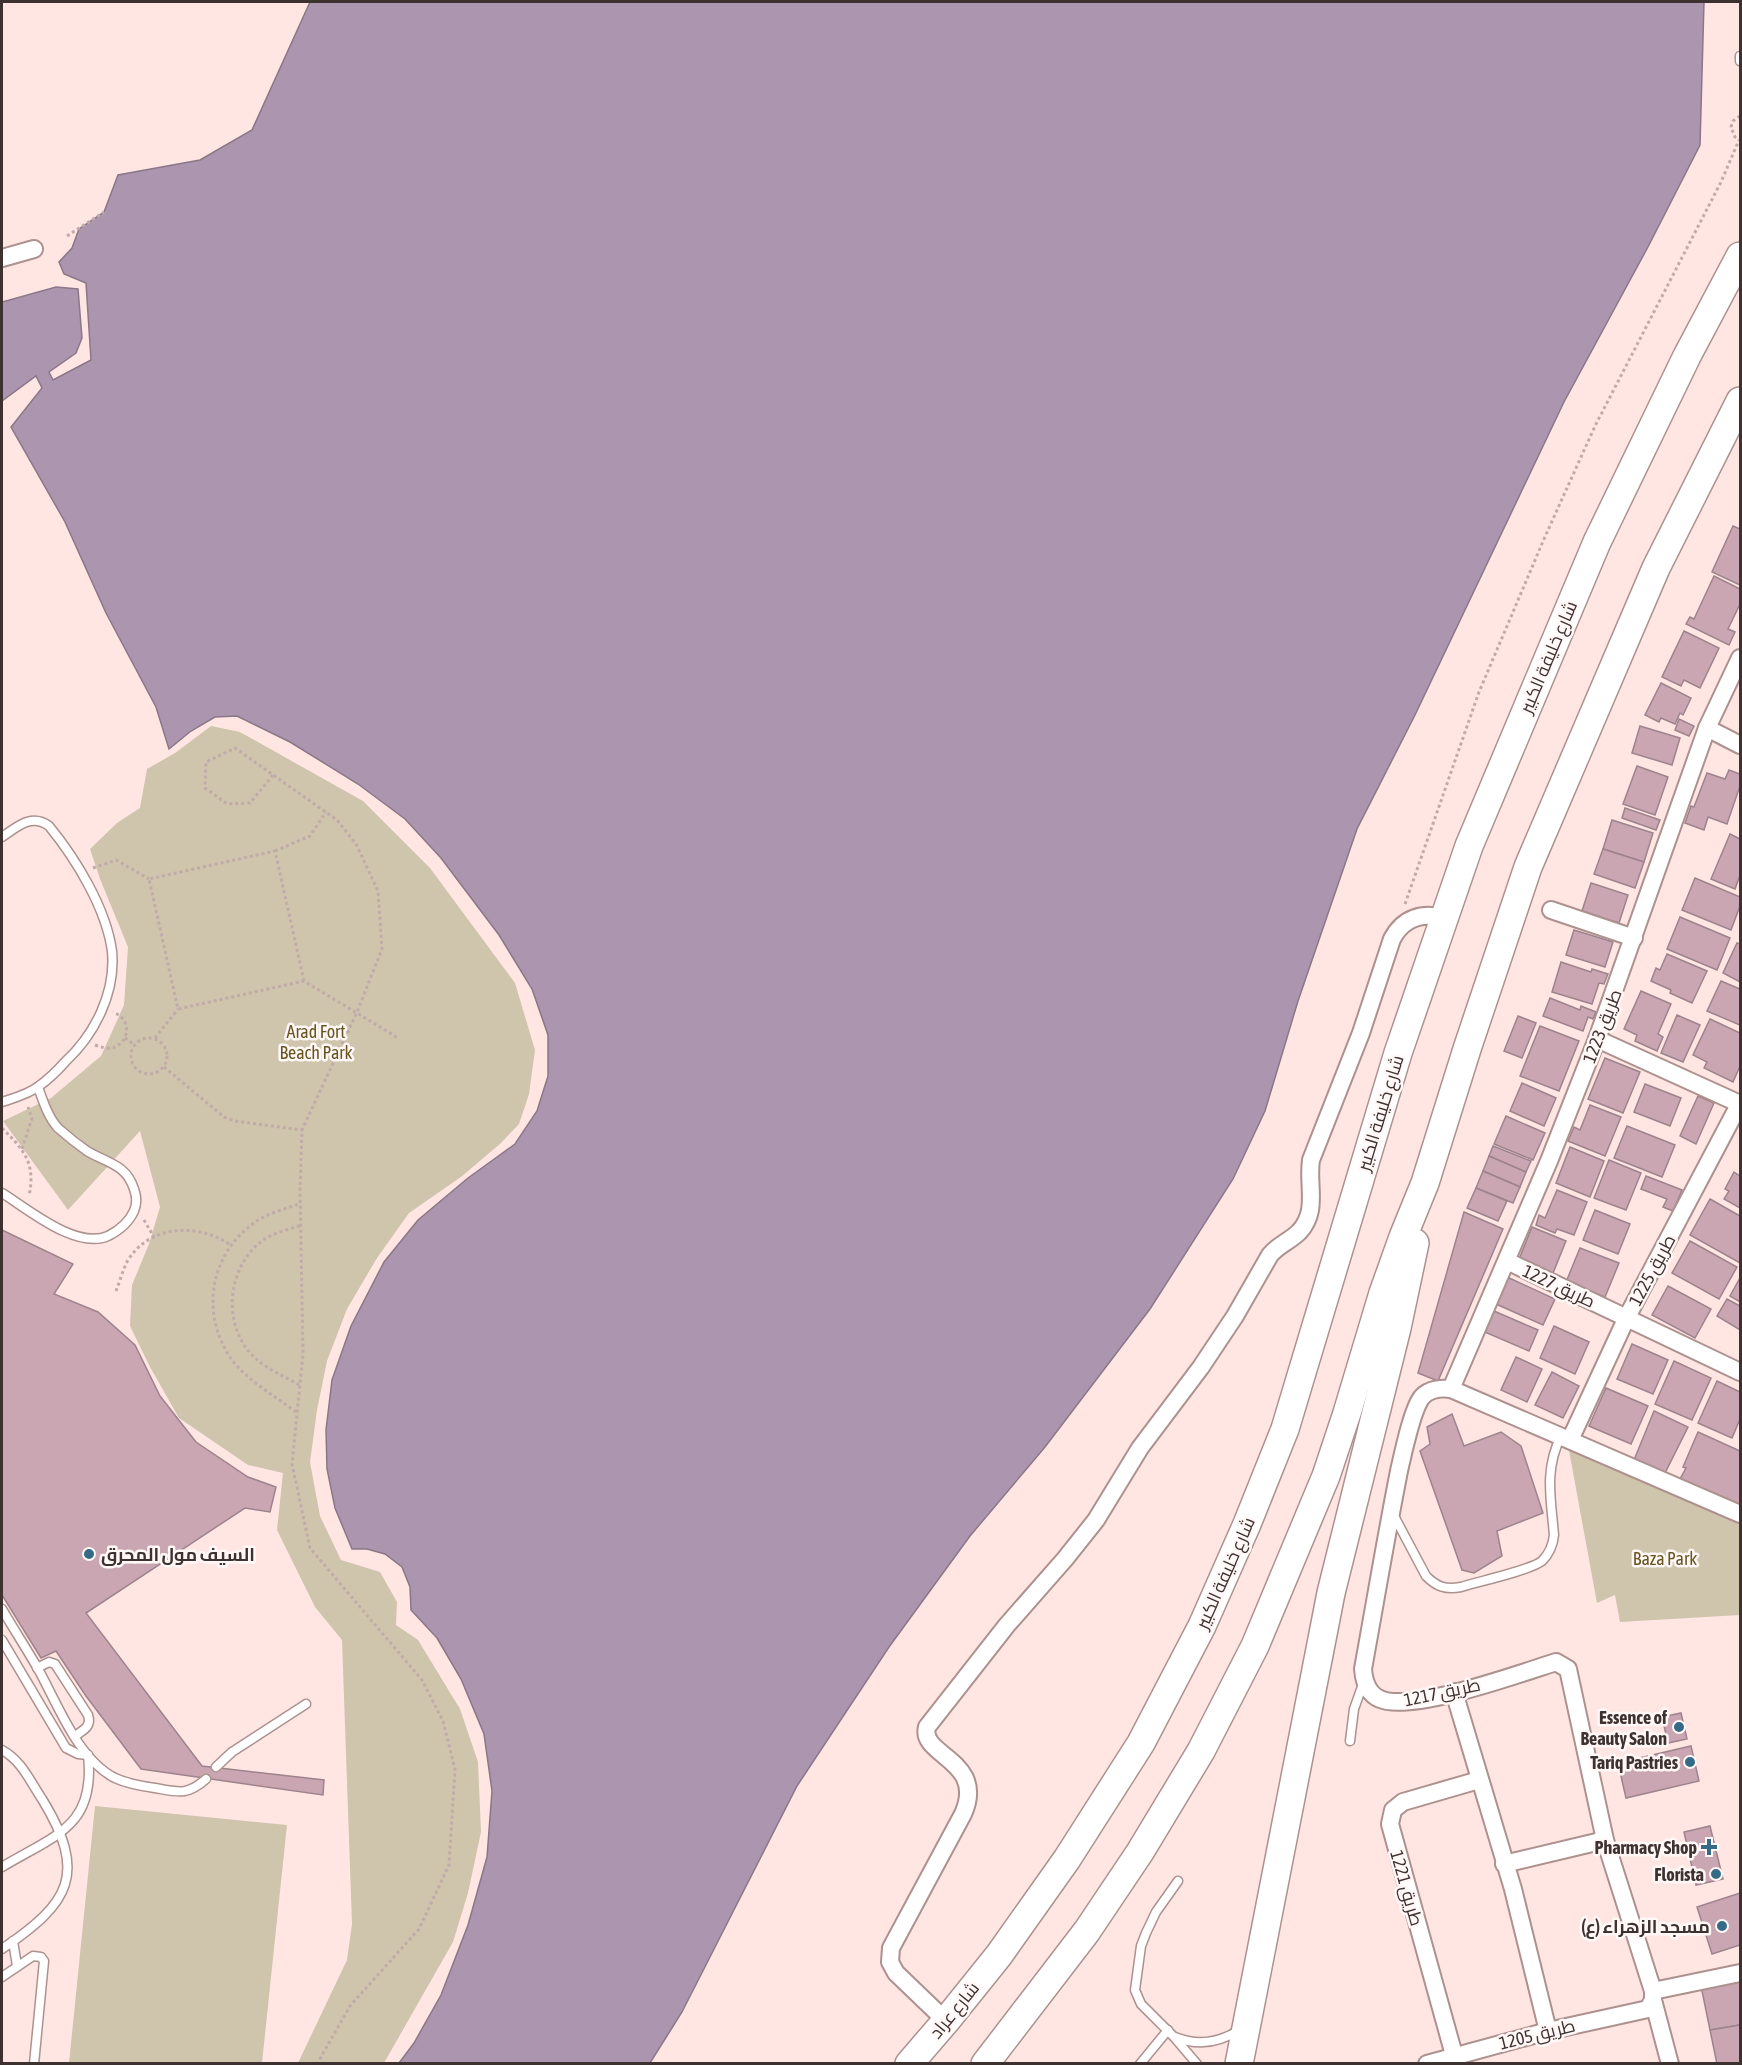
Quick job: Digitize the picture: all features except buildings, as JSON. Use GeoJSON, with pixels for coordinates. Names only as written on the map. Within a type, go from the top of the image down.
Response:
{"type":"FeatureCollection","features":[{"type":"Feature","properties":{"kind":"main road","name":"شارع خليفة الكبير"},"geometry":{"type":"LineString","coordinates":[[999,1955],[1067,1859],[1141,1743],[1202,1626],[1247,1524],[1285,1428],[1398,1053],[1469,846],[1597,542],[1687,356],[1740,256]]}},
{"type":"Feature","properties":{"kind":"main road"},"geometry":{"type":"LineString","coordinates":[[985,2064],[1087,1931],[1140,1852],[1201,1751],[1255,1646],[1326,1476],[1383,1293],[1425,1183],[1528,867],[1656,568],[1740,401]]}},
{"type":"Feature","properties":{"kind":"main road"},"geometry":{"type":"LineString","coordinates":[[1239,2064],[1331,1593],[1399,1318],[1425,1183]]}},
{"type":"Feature","properties":{"kind":"main road","name":"شارع عراد"},"geometry":{"type":"LineString","coordinates":[[909,2064],[999,1955]]}},
{"type":"Feature","properties":{"kind":"street"},"geometry":{"type":"LineString","coordinates":[[2,258],[34,249]]}},
{"type":"Feature","properties":{"kind":"street","name":"طريق 1223"},"geometry":{"type":"LineString","coordinates":[[1451,1389],[1507,1261],[1597,1039],[1707,728],[1740,658]]}},
{"type":"Feature","properties":{"kind":"street"},"geometry":{"type":"LineString","coordinates":[[1707,728],[1740,745]]}},
{"type":"Feature","properties":{"kind":"street"},"geometry":{"type":"LineString","coordinates":[[1551,910],[1634,938]]}},
{"type":"Feature","properties":{"kind":"street"},"geometry":{"type":"LineString","coordinates":[[946,2022],[896,1972],[890,1957],[891,1948],[963,1814],[968,1798],[964,1774],[928,1741],[927,1727],[1000,1633],[1096,1520],[1140,1448],[1201,1367],[1235,1316],[1270,1255],[1275,1248],[1298,1233],[1304,1225],[1311,1208],[1311,1160],[1358,1042],[1392,939],[1397,929],[1405,922],[1424,915],[1444,918]]}},
{"type":"Feature","properties":{"kind":"street","name":"طريق 1225"},"geometry":{"type":"LineString","coordinates":[[1566,1438],[1627,1317],[1740,1104],[1597,1039]]}},
{"type":"Feature","properties":{"kind":"street","name":"طريق 1227"},"geometry":{"type":"LineString","coordinates":[[1507,1261],[1740,1372]]}},
{"type":"Feature","properties":{"kind":"street"},"geometry":{"type":"LineString","coordinates":[[1364,1681],[1363,1669],[1391,1510],[1411,1423],[1421,1397],[1430,1391],[1451,1389],[1740,1514]]}},
{"type":"Feature","properties":{"kind":"street","name":"طريق 1217"},"geometry":{"type":"LineString","coordinates":[[1364,1681],[1377,1698],[1385,1701],[1419,1700],[1556,1662],[1568,1669],[1605,1840],[1670,2064]]}},
{"type":"Feature","properties":{"kind":"street"},"geometry":{"type":"LineString","coordinates":[[1454,1692],[1513,1888],[1548,2031]]}},
{"type":"Feature","properties":{"kind":"street","name":"طريق 1221"},"geometry":{"type":"LineString","coordinates":[[1454,2055],[1389,1824],[1393,1810],[1403,1802],[1479,1780]]}},
{"type":"Feature","properties":{"kind":"street"},"geometry":{"type":"LineString","coordinates":[[1504,1863],[1605,1840]]}},
{"type":"Feature","properties":{"kind":"street","name":"طريق 1205"},"geometry":{"type":"LineString","coordinates":[[1427,2064],[1548,2031],[1740,1973]]}},
{"type":"Feature","properties":{"kind":"lane"},"geometry":{"type":"LineString","coordinates":[[1740,56],[1740,61]]}},
{"type":"Feature","properties":{"kind":"lane"},"geometry":{"type":"LineString","coordinates":[[2,837],[23,823],[37,820],[49,826],[82,871],[95,900],[112,951],[111,970],[103,1008],[85,1042],[39,1087],[2,1102]]}},
{"type":"Feature","properties":{"kind":"lane"},"geometry":{"type":"LineString","coordinates":[[2,1193],[59,1229],[85,1238],[98,1239],[110,1235],[132,1216],[136,1205],[136,1194],[126,1172],[82,1147],[56,1126],[39,1087]]}},
{"type":"Feature","properties":{"kind":"lane"},"geometry":{"type":"LineString","coordinates":[[1391,1510],[1426,1576],[1433,1583],[1442,1587],[1451,1589],[1461,1587],[1536,1565],[1546,1556],[1553,1543],[1549,1476],[1553,1456],[1566,1438]]}},
{"type":"Feature","properties":{"kind":"lane"},"geometry":{"type":"LineString","coordinates":[[2,1609],[75,1736],[88,1755],[114,1778],[131,1784],[180,1792],[195,1789],[206,1779]]}},
{"type":"Feature","properties":{"kind":"lane"},"geometry":{"type":"LineString","coordinates":[[2,1640],[66,1748],[72,1752],[88,1755]]}},
{"type":"Feature","properties":{"kind":"lane"},"geometry":{"type":"LineString","coordinates":[[37,1668],[49,1662],[55,1664],[88,1715],[87,1728],[75,1736]]}},
{"type":"Feature","properties":{"kind":"lane"},"geometry":{"type":"LineString","coordinates":[[1350,1740],[1354,1709],[1364,1681]]}},
{"type":"Feature","properties":{"kind":"lane"},"geometry":{"type":"LineString","coordinates":[[216,1767],[239,1747],[306,1704]]}},
{"type":"Feature","properties":{"kind":"lane"},"geometry":{"type":"LineString","coordinates":[[2,1750],[19,1762],[61,1832],[68,1858],[67,1875],[56,1905],[45,1918],[2,1949]]}},
{"type":"Feature","properties":{"kind":"lane"},"geometry":{"type":"LineString","coordinates":[[2,1867],[61,1832],[77,1818],[88,1795],[90,1782],[88,1755]]}},
{"type":"Feature","properties":{"kind":"lane"},"geometry":{"type":"LineString","coordinates":[[1178,1881],[1156,1912],[1146,1933],[1141,1946],[1135,1983],[1137,1997],[1142,2004],[1197,2064]]}},
{"type":"Feature","properties":{"kind":"lane"},"geometry":{"type":"LineString","coordinates":[[13,1941],[17,1966]]}},
{"type":"Feature","properties":{"kind":"lane"},"geometry":{"type":"LineString","coordinates":[[2,1977],[30,1958],[37,1956],[45,1965],[34,2064]]}},
{"type":"Feature","properties":{"kind":"lane"},"geometry":{"type":"LineString","coordinates":[[1171,2033],[1193,2042],[1212,2042],[1230,2035],[1246,2024]]}},
{"type":"Feature","properties":{"kind":"lane"},"geometry":{"type":"LineString","coordinates":[[1140,2064],[1171,2033]]}},
{"type":"Feature","properties":{"kind":"path"},"geometry":{"type":"LineString","coordinates":[[1397,929],[1479,692],[1595,426],[1721,182],[1740,140],[1734,137],[1731,127],[1733,121],[1740,116]]}},
{"type":"Feature","properties":{"kind":"path"},"geometry":{"type":"LineString","coordinates":[[67,237],[104,212]]}},
{"type":"Feature","properties":{"kind":"path"},"geometry":{"type":"LineString","coordinates":[[273,775],[250,803],[227,804],[205,788],[206,762],[235,748],[337,820],[356,844],[378,891],[382,949],[357,1012],[302,1130],[303,1354],[292,1464],[310,1548],[422,1680],[443,1721],[455,1769],[449,1865],[419,1929],[350,2006],[317,2064]]}},
{"type":"Feature","properties":{"kind":"path"},"geometry":{"type":"LineString","coordinates":[[82,871],[116,860],[149,879],[275,851],[310,836],[326,812]]}},
{"type":"Feature","properties":{"kind":"path"},"geometry":{"type":"LineString","coordinates":[[275,851],[304,981]]}},
{"type":"Feature","properties":{"kind":"path"},"geometry":{"type":"LineString","coordinates":[[149,879],[178,1009]]}},
{"type":"Feature","properties":{"kind":"path"},"geometry":{"type":"LineString","coordinates":[[154,1038],[178,1009],[304,981],[398,1038]]}},
{"type":"Feature","properties":{"kind":"path"},"geometry":{"type":"LineString","coordinates":[[85,1042],[109,1049],[116,1048],[126,1038],[127,1025],[124,1019],[103,1008]]}},
{"type":"Feature","properties":{"kind":"path"},"geometry":{"type":"LineString","coordinates":[[126,1038],[135,1045]]}},
{"type":"Feature","properties":{"kind":"path"},"geometry":{"type":"LineString","coordinates":[[147,1038],[154,1038],[161,1041],[168,1053],[164,1067],[152,1074],[138,1070],[131,1058],[135,1045],[147,1038]]}},
{"type":"Feature","properties":{"kind":"path"},"geometry":{"type":"LineString","coordinates":[[164,1067],[224,1117],[235,1121],[302,1130]]}},
{"type":"Feature","properties":{"kind":"path"},"geometry":{"type":"LineString","coordinates":[[22,1149],[32,1118]]}},
{"type":"Feature","properties":{"kind":"path"},"geometry":{"type":"LineString","coordinates":[[2,1128],[22,1149],[33,1179]]}},
{"type":"Feature","properties":{"kind":"path"},"geometry":{"type":"LineString","coordinates":[[296,1412],[233,1362],[220,1340],[213,1316],[213,1291],[219,1267],[231,1245],[243,1232],[257,1221],[301,1203]]}},
{"type":"Feature","properties":{"kind":"path"},"geometry":{"type":"LineString","coordinates":[[299,1385],[256,1359],[242,1341],[233,1320],[232,1297],[236,1275],[247,1255],[264,1239],[302,1225]]}},
{"type":"Feature","properties":{"kind":"path"},"geometry":{"type":"LineString","coordinates":[[116,1291],[127,1262],[135,1251],[154,1237],[169,1232],[195,1230],[220,1238],[231,1245]]}},
{"type":"Feature","properties":{"kind":"green space","name":"Arad Fort Beach Park"},"geometry":{"type":"Polygon","coordinates":[[[211,726],[240,732],[363,801],[430,868],[515,983],[535,1050],[529,1094],[519,1124],[501,1143],[461,1177],[409,1213],[377,1258],[347,1309],[327,1361],[317,1410],[310,1462],[320,1516],[341,1560],[380,1572],[397,1602],[396,1625],[418,1640],[460,1709],[478,1762],[481,1832],[468,1893],[453,1942],[384,2063],[298,2063],[347,1960],[352,1924],[342,1640],[315,1607],[277,1530],[283,1473],[248,1465],[179,1418],[130,1326],[132,1285],[149,1244],[160,1207],[140,1131],[68,1210],[3,1121],[51,1098],[101,1056],[124,1005],[128,947],[90,849],[117,823],[140,808],[147,769],[175,753],[211,726]]]}},
{"type":"Feature","properties":{"kind":"green space","name":"Baza Park"},"geometry":{"type":"Polygon","coordinates":[[[1568,1445],[1740,1525],[1740,1615],[1620,1622],[1615,1595],[1597,1603],[1568,1445]]]}},
{"type":"Feature","properties":{"kind":"green space"},"geometry":{"type":"Polygon","coordinates":[[[95,1806],[287,1825],[262,2063],[69,2063],[95,1806]]]}},
{"type":"Feature","properties":{"kind":"shaded area"},"geometry":{"type":"Polygon","coordinates":[[[310,2],[1704,2],[1700,145],[1564,402],[1415,715],[1357,829],[1298,1001],[1265,1111],[1233,1179],[1150,1309],[1045,1447],[970,1536],[889,1647],[797,1786],[682,2012],[650,2063],[399,2063],[414,2043],[441,1995],[468,1925],[487,1857],[492,1791],[484,1734],[461,1679],[437,1638],[411,1610],[410,1587],[402,1567],[385,1554],[367,1549],[352,1549],[335,1508],[327,1469],[326,1430],[332,1380],[351,1326],[384,1262],[418,1220],[468,1178],[515,1144],[537,1111],[548,1076],[548,1035],[532,989],[499,935],[441,858],[405,819],[358,784],[290,742],[237,716],[215,717],[191,731],[169,749],[156,707],[106,613],[65,522],[11,427],[42,388],[36,376],[2,401],[2,302],[56,287],[78,289],[82,338],[76,353],[49,372],[53,380],[91,360],[86,283],[64,274],[59,262],[72,248],[79,229],[104,212],[118,175],[200,160],[252,130],[310,2]]]}},
{"type":"Feature","properties":{"kind":"place","name":"السيف مول المحرق"},"geometry":{"type":"Point","coordinates":[89,1554]}},
{"type":"Feature","properties":{"kind":"place","name":"Essence of Beauty Salon"},"geometry":{"type":"Point","coordinates":[1679,1727]}},
{"type":"Feature","properties":{"kind":"place","name":"Tariq Pastries"},"geometry":{"type":"Point","coordinates":[1690,1762]}},
{"type":"Feature","properties":{"kind":"place","name":"Pharmacy Shop"},"geometry":{"type":"Point","coordinates":[1709,1847]}},
{"type":"Feature","properties":{"kind":"place","name":"Florista"},"geometry":{"type":"Point","coordinates":[1716,1874]}},
{"type":"Feature","properties":{"kind":"place","name":"مسجد الزهراء (ع)"},"geometry":{"type":"Point","coordinates":[1722,1926]}}]}
